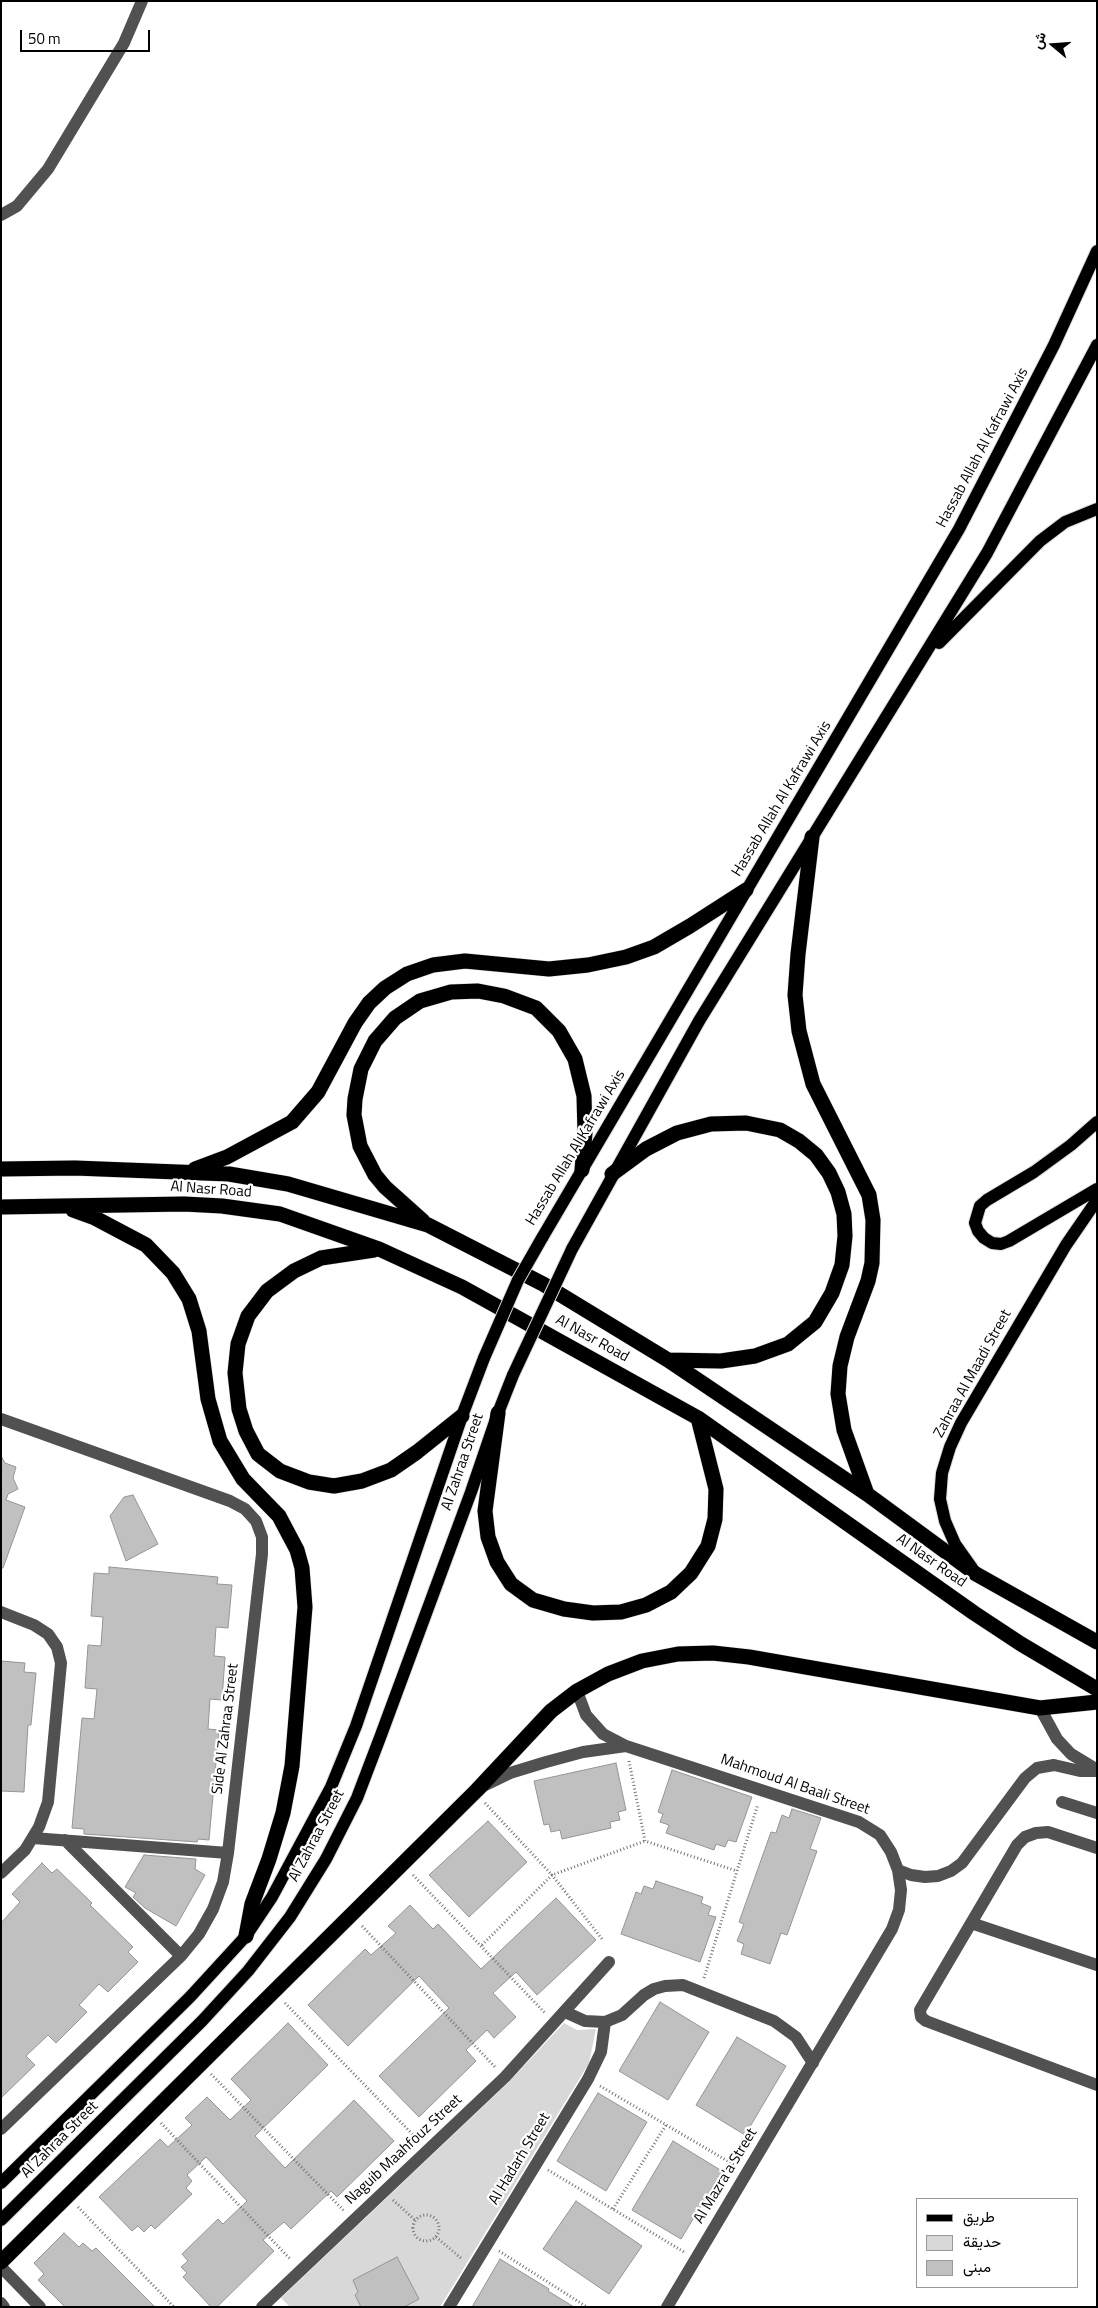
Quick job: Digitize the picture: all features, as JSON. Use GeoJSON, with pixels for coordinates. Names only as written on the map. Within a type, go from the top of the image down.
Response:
{"type":"FeatureCollection","features":[{"type":"Feature","properties":{"kind":"highway"},"geometry":{"type":"LineString","coordinates":[[812,837],[795,995],[799,1031],[813,1084],[869,1195],[873,1220],[874,1240],[870,1272],[847,1337],[840,1366],[838,1394],[844,1430],[867,1494]]}},
{"type":"Feature","properties":{"kind":"highway"},"geometry":{"type":"LineString","coordinates":[[189,1171],[227,1157],[292,1122],[318,1092],[355,1023],[369,1003],[385,988],[407,974],[433,965],[465,961],[548,968],[588,965],[626,956],[661,943],[746,890]]}},
{"type":"Feature","properties":{"kind":"highway"},"geometry":{"type":"LineString","coordinates":[[428,1225],[385,1187],[375,1175],[360,1146],[354,1115],[361,1069],[375,1041],[395,1018],[420,1001],[451,992],[478,991],[504,996],[536,1008],[559,1031],[576,1059],[584,1096],[585,1133],[582,1170]]}},
{"type":"Feature","properties":{"kind":"highway"},"geometry":{"type":"LineString","coordinates":[[612,1174],[646,1149],[677,1133],[711,1124],[746,1123],[780,1130],[799,1141],[816,1155],[825,1167],[838,1192],[844,1214],[845,1236],[842,1265],[832,1293],[815,1322],[788,1344],[755,1356],[721,1361],[668,1360]]}},
{"type":"Feature","properties":{"kind":"highway","name":"Al Nasr Road"},"geometry":{"type":"LineString","coordinates":[[1,1169],[75,1168],[229,1174],[288,1184],[428,1225],[543,1284],[668,1360],[867,1494],[976,1574],[1097,1642]]}},
{"type":"Feature","properties":{"kind":"highway","name":"Al Nasr Road"},"geometry":{"type":"LineString","coordinates":[[1,1207],[184,1204],[280,1214],[379,1249],[462,1287],[698,1418],[974,1613],[1021,1644],[1097,1689]]}},
{"type":"Feature","properties":{"kind":"highway"},"geometry":{"type":"LineString","coordinates":[[65,1207],[95,1218],[138,1241],[162,1260],[173,1273],[189,1299],[199,1331],[208,1399],[220,1441],[243,1479],[279,1516],[293,1541],[302,1568],[306,1607],[292,1766],[283,1813],[269,1859],[252,1904],[246,1936]]}},
{"type":"Feature","properties":{"kind":"highway"},"geometry":{"type":"LineString","coordinates":[[379,1249],[321,1258],[294,1271],[267,1291],[248,1316],[238,1344],[235,1373],[239,1409],[246,1431],[258,1454],[280,1471],[309,1482],[334,1486],[362,1482],[391,1470],[462,1416]]}},
{"type":"Feature","properties":{"kind":"highway"},"geometry":{"type":"LineString","coordinates":[[498,1412],[485,1512],[488,1537],[497,1562],[511,1584],[533,1600],[564,1609],[594,1613],[621,1612],[646,1605],[671,1592],[691,1573],[708,1546],[715,1519],[716,1489],[698,1418]]}},
{"type":"Feature","properties":{"kind":"highway"},"geometry":{"type":"LineString","coordinates":[[1,2262],[480,1795],[551,1711],[577,1691],[608,1674],[642,1662],[678,1654],[713,1653],[749,1657],[1040,1708],[1097,1702]]}},
{"type":"Feature","properties":{"kind":"main road","name":"Hassab Allah Al Kafrawi Axis"},"geometry":{"type":"LineString","coordinates":[[484,1358],[515,1288],[542,1238],[746,890],[903,628],[959,529],[1054,345],[1097,251]]}},
{"type":"Feature","properties":{"kind":"main road"},"geometry":{"type":"LineString","coordinates":[[612,1174],[699,1021],[925,657],[987,553],[1097,345]]}},
{"type":"Feature","properties":{"kind":"main road"},"geometry":{"type":"LineString","coordinates":[[925,657],[1040,541],[1065,522],[1097,509]]}},
{"type":"Feature","properties":{"kind":"main road"},"geometry":{"type":"LineString","coordinates":[[1097,1122],[1072,1145],[1034,1172],[980,1206],[976,1214],[978,1231],[984,1238],[1001,1244],[1097,1190]]}},
{"type":"Feature","properties":{"kind":"main road","name":"Al Zahraa Street"},"geometry":{"type":"LineString","coordinates":[[1,2220],[202,2021],[248,1971],[290,1917],[326,1859],[357,1798],[382,1735],[513,1375],[572,1249],[612,1174]]}},
{"type":"Feature","properties":{"kind":"main road","name":"Zahraa Al Maadi Street"},"geometry":{"type":"LineString","coordinates":[[976,1574],[955,1544],[945,1521],[940,1500],[942,1473],[950,1447],[961,1423],[1066,1245],[1097,1200]]}},
{"type":"Feature","properties":{"kind":"main road","name":"Al Zahraa Street"},"geometry":{"type":"LineString","coordinates":[[1,2183],[190,1997],[246,1936],[272,1897],[331,1787],[353,1735],[462,1416],[484,1358]]}},
{"type":"Feature","properties":{"kind":"street"},"geometry":{"type":"LineString","coordinates":[[1,215],[17,206],[48,169],[124,44],[142,1]]}},
{"type":"Feature","properties":{"kind":"street","name":"Side Al Zahraa Street"},"geometry":{"type":"LineString","coordinates":[[1,1419],[230,1501],[245,1509],[256,1521],[262,1537],[262,1554],[228,1853],[223,1882],[213,1909],[199,1934],[181,1956],[1,2129]]}},
{"type":"Feature","properties":{"kind":"street"},"geometry":{"type":"LineString","coordinates":[[1,1612],[34,1625],[48,1634],[57,1647],[61,1663],[48,1802],[33,1838],[25,1850],[1,1873]]}},
{"type":"Feature","properties":{"kind":"street","name":"Mahmoud Al Baali Street"},"geometry":{"type":"LineString","coordinates":[[577,1691],[586,1715],[592,1722],[603,1734],[626,1746],[859,1822],[880,1836],[891,1852],[898,1870],[900,1900],[892,1928],[813,2063]]}},
{"type":"Feature","properties":{"kind":"street"},"geometry":{"type":"LineString","coordinates":[[1040,1708],[1057,1739],[1071,1754],[1097,1770]]}},
{"type":"Feature","properties":{"kind":"street","name":"Mahmoud Al Baali Street"},"geometry":{"type":"LineString","coordinates":[[480,1795],[510,1774],[582,1752],[626,1746]]}},
{"type":"Feature","properties":{"kind":"street"},"geometry":{"type":"LineString","coordinates":[[898,1870],[911,1876],[932,1877],[951,1871],[962,1863],[1025,1778],[1037,1768],[1054,1765],[1080,1770],[1097,1770]]}},
{"type":"Feature","properties":{"kind":"street"},"geometry":{"type":"LineString","coordinates":[[1062,1802],[1097,1813]]}},
{"type":"Feature","properties":{"kind":"street"},"geometry":{"type":"LineString","coordinates":[[1097,1848],[1048,1832],[1036,1832],[1025,1837],[1017,1845],[920,2010],[921,2016],[926,2021],[1097,2085]]}},
{"type":"Feature","properties":{"kind":"street"},"geometry":{"type":"LineString","coordinates":[[33,1838],[228,1853]]}},
{"type":"Feature","properties":{"kind":"street"},"geometry":{"type":"LineString","coordinates":[[65,1840],[181,1956]]}},
{"type":"Feature","properties":{"kind":"street"},"geometry":{"type":"LineString","coordinates":[[971,1923],[1097,1965]]}},
{"type":"Feature","properties":{"kind":"street","name":"Naguib Maahfouz Street"},"geometry":{"type":"LineString","coordinates":[[271,2304],[301,2270],[505,2077],[609,1962]]}},
{"type":"Feature","properties":{"kind":"street"},"geometry":{"type":"LineString","coordinates":[[565,2012],[585,2021],[605,2022],[622,2015],[644,1994],[654,1989],[674,1985],[700,1991],[774,2021],[786,2028],[803,2045],[813,2063]]}},
{"type":"Feature","properties":{"kind":"street","name":"Al Hadarh Street"},"geometry":{"type":"LineString","coordinates":[[449,2307],[588,2079],[601,2052],[605,2022]]}},
{"type":"Feature","properties":{"kind":"street","name":"Al Mazra'a Street"},"geometry":{"type":"LineString","coordinates":[[667,2307],[813,2063]]}},
{"type":"Feature","properties":{"kind":"street"},"geometry":{"type":"LineString","coordinates":[[1,2267],[40,2307]]}},
{"type":"Feature","properties":{"kind":"street"},"geometry":{"type":"LineString","coordinates":[[1,2304],[4,2307]]}},
{"type":"Feature","properties":{"kind":"path"},"geometry":{"type":"LineString","coordinates":[[626,1746],[645,1841]]}},
{"type":"Feature","properties":{"kind":"path"},"geometry":{"type":"LineString","coordinates":[[700,1991],[762,1789]]}},
{"type":"Feature","properties":{"kind":"path"},"geometry":{"type":"LineString","coordinates":[[480,1795],[552,1876],[602,1939]]}},
{"type":"Feature","properties":{"kind":"path"},"geometry":{"type":"LineString","coordinates":[[482,1945],[552,1876],[645,1841],[738,1871]]}},
{"type":"Feature","properties":{"kind":"path"},"geometry":{"type":"LineString","coordinates":[[411,1872],[555,2023]]}},
{"type":"Feature","properties":{"kind":"path"},"geometry":{"type":"LineString","coordinates":[[360,1924],[505,2077]]}},
{"type":"Feature","properties":{"kind":"path"},"geometry":{"type":"LineString","coordinates":[[283,2001],[428,2150]]}},
{"type":"Feature","properties":{"kind":"path"},"geometry":{"type":"LineString","coordinates":[[210,2073],[353,2221]]}},
{"type":"Feature","properties":{"kind":"path"},"geometry":{"type":"LineString","coordinates":[[588,2079],[747,2172]]}},
{"type":"Feature","properties":{"kind":"path"},"geometry":{"type":"LineString","coordinates":[[160,2123],[301,2270]]}},
{"type":"Feature","properties":{"kind":"path"},"geometry":{"type":"LineString","coordinates":[[613,2209],[666,2125]]}},
{"type":"Feature","properties":{"kind":"path"},"geometry":{"type":"LineString","coordinates":[[537,2163],[696,2259]]}},
{"type":"Feature","properties":{"kind":"path"},"geometry":{"type":"LineString","coordinates":[[388,2196],[415,2220]]}},
{"type":"Feature","properties":{"kind":"path"},"geometry":{"type":"LineString","coordinates":[[77,2206],[174,2307]]}},
{"type":"Feature","properties":{"kind":"path"},"geometry":{"type":"LineString","coordinates":[[422,2215],[434,2217],[439,2228],[436,2237],[428,2241],[419,2240],[413,2232],[415,2220],[422,2215]]}},
{"type":"Feature","properties":{"kind":"path"},"geometry":{"type":"LineString","coordinates":[[436,2237],[467,2263]]}},
{"type":"Feature","properties":{"kind":"path"},"geometry":{"type":"LineString","coordinates":[[488,2244],[587,2307]]}},
{"type":"Feature","properties":{"kind":"green space"},"geometry":{"type":"Polygon","coordinates":[[[564,2023],[577,2030],[596,2029],[589,2063],[440,2307],[290,2307],[281,2298],[508,2083],[564,2023]]]}},
{"type":"Feature","properties":{"kind":"building"},"geometry":{"type":"Polygon","coordinates":[[[1,1456],[5,1463],[16,1467],[13,1478],[18,1489],[8,1494],[6,1500],[25,1507],[3,1568],[1,1568],[1,1456]]]}},
{"type":"Feature","properties":{"kind":"building"},"geometry":{"type":"Polygon","coordinates":[[[133,1495],[158,1544],[126,1561],[110,1516],[124,1497],[133,1495]]]}},
{"type":"Feature","properties":{"kind":"building"},"geometry":{"type":"Polygon","coordinates":[[[109,1567],[218,1577],[217,1584],[232,1585],[228,1628],[216,1627],[214,1656],[225,1657],[222,1700],[210,1699],[208,1729],[219,1730],[209,1840],[198,1839],[197,1842],[84,1834],[84,1829],[72,1828],[82,1718],[94,1719],[97,1689],[85,1688],[88,1645],[101,1646],[103,1617],[91,1616],[94,1573],[109,1574],[109,1567]]]}},
{"type":"Feature","properties":{"kind":"building"},"geometry":{"type":"Polygon","coordinates":[[[1,1661],[25,1663],[24,1672],[36,1673],[31,1725],[28,1725],[24,1792],[1,1791],[1,1661]]]}},
{"type":"Feature","properties":{"kind":"building"},"geometry":{"type":"Polygon","coordinates":[[[616,1763],[626,1810],[618,1812],[620,1820],[610,1822],[611,1828],[562,1839],[560,1830],[551,1832],[549,1824],[544,1825],[534,1781],[616,1763]]]}},
{"type":"Feature","properties":{"kind":"building"},"geometry":{"type":"Polygon","coordinates":[[[672,1770],[752,1797],[736,1842],[728,1840],[725,1847],[716,1844],[714,1850],[666,1833],[669,1825],[660,1822],[663,1814],[658,1812],[672,1770]]]}},
{"type":"Feature","properties":{"kind":"building"},"geometry":{"type":"Polygon","coordinates":[[[792,1809],[821,1818],[810,1849],[817,1851],[787,1935],[781,1933],[770,1964],[741,1954],[744,1944],[737,1941],[744,1924],[739,1922],[771,1832],[776,1833],[782,1815],[789,1818],[792,1809]]]}},
{"type":"Feature","properties":{"kind":"building"},"geometry":{"type":"Polygon","coordinates":[[[488,1821],[527,1862],[469,1917],[429,1875],[488,1821]]]}},
{"type":"Feature","properties":{"kind":"building"},"geometry":{"type":"Polygon","coordinates":[[[144,1855],[196,1859],[195,1869],[205,1875],[176,1926],[145,1908],[133,1897],[136,1893],[125,1887],[144,1855]]]}},
{"type":"Feature","properties":{"kind":"building"},"geometry":{"type":"Polygon","coordinates":[[[42,1863],[52,1873],[57,1869],[92,1903],[90,1905],[133,1947],[128,1952],[138,1962],[108,1992],[99,1984],[79,2005],[87,2012],[56,2043],[48,2035],[26,2056],[35,2065],[1,2098],[1,1923],[20,1902],[12,1894],[42,1863]]]}},
{"type":"Feature","properties":{"kind":"building"},"geometry":{"type":"Polygon","coordinates":[[[656,1881],[703,1897],[701,1903],[711,1907],[708,1915],[716,1917],[700,1962],[621,1934],[636,1892],[641,1894],[644,1886],[653,1889],[656,1881]]]}},
{"type":"Feature","properties":{"kind":"building"},"geometry":{"type":"Polygon","coordinates":[[[556,1898],[596,1940],[537,1995],[516,1972],[493,1993],[516,2017],[494,2038],[487,2030],[466,2050],[476,2061],[419,2117],[379,2076],[449,2008],[419,1976],[348,2046],[308,2005],[365,1949],[371,1955],[396,1933],[388,1926],[410,1905],[433,1929],[438,1924],[481,1969],[556,1898]]]}},
{"type":"Feature","properties":{"kind":"building"},"geometry":{"type":"Polygon","coordinates":[[[660,2002],[709,2032],[668,2100],[619,2071],[660,2002]]]}},
{"type":"Feature","properties":{"kind":"building"},"geometry":{"type":"Polygon","coordinates":[[[288,2023],[328,2065],[255,2136],[285,2168],[354,2100],[394,2141],[337,2197],[331,2191],[291,2229],[284,2222],[263,2240],[274,2251],[217,2307],[211,2307],[183,2277],[187,2273],[181,2267],[188,2261],[182,2254],[218,2219],[223,2224],[247,2201],[206,2157],[187,2175],[192,2181],[186,2188],[192,2194],[155,2229],[151,2225],[144,2232],[138,2226],[132,2231],[99,2197],[160,2139],[168,2147],[192,2125],[185,2118],[207,2097],[230,2120],[251,2100],[231,2079],[288,2023]]]}},
{"type":"Feature","properties":{"kind":"building"},"geometry":{"type":"Polygon","coordinates":[[[737,2037],[786,2066],[745,2135],[696,2105],[737,2037]]]}},
{"type":"Feature","properties":{"kind":"building"},"geometry":{"type":"Polygon","coordinates":[[[598,2093],[647,2122],[606,2191],[557,2161],[598,2093]]]}},
{"type":"Feature","properties":{"kind":"building"},"geometry":{"type":"Polygon","coordinates":[[[673,2141],[722,2171],[681,2239],[632,2210],[673,2141]]]}},
{"type":"Feature","properties":{"kind":"building"},"geometry":{"type":"Polygon","coordinates":[[[576,2201],[642,2246],[609,2294],[543,2249],[576,2201]]]}},
{"type":"Feature","properties":{"kind":"building"},"geometry":{"type":"Polygon","coordinates":[[[64,2233],[79,2247],[83,2243],[92,2251],[96,2248],[155,2307],[65,2307],[38,2280],[44,2274],[34,2263],[64,2233]]]}},
{"type":"Feature","properties":{"kind":"building"},"geometry":{"type":"Polygon","coordinates":[[[397,2257],[419,2299],[404,2307],[361,2307],[355,2295],[358,2292],[353,2280],[397,2257]]]}},
{"type":"Feature","properties":{"kind":"building"},"geometry":{"type":"Polygon","coordinates":[[[500,2259],[549,2289],[548,2291],[574,2307],[472,2307],[500,2259]]]}}]}
